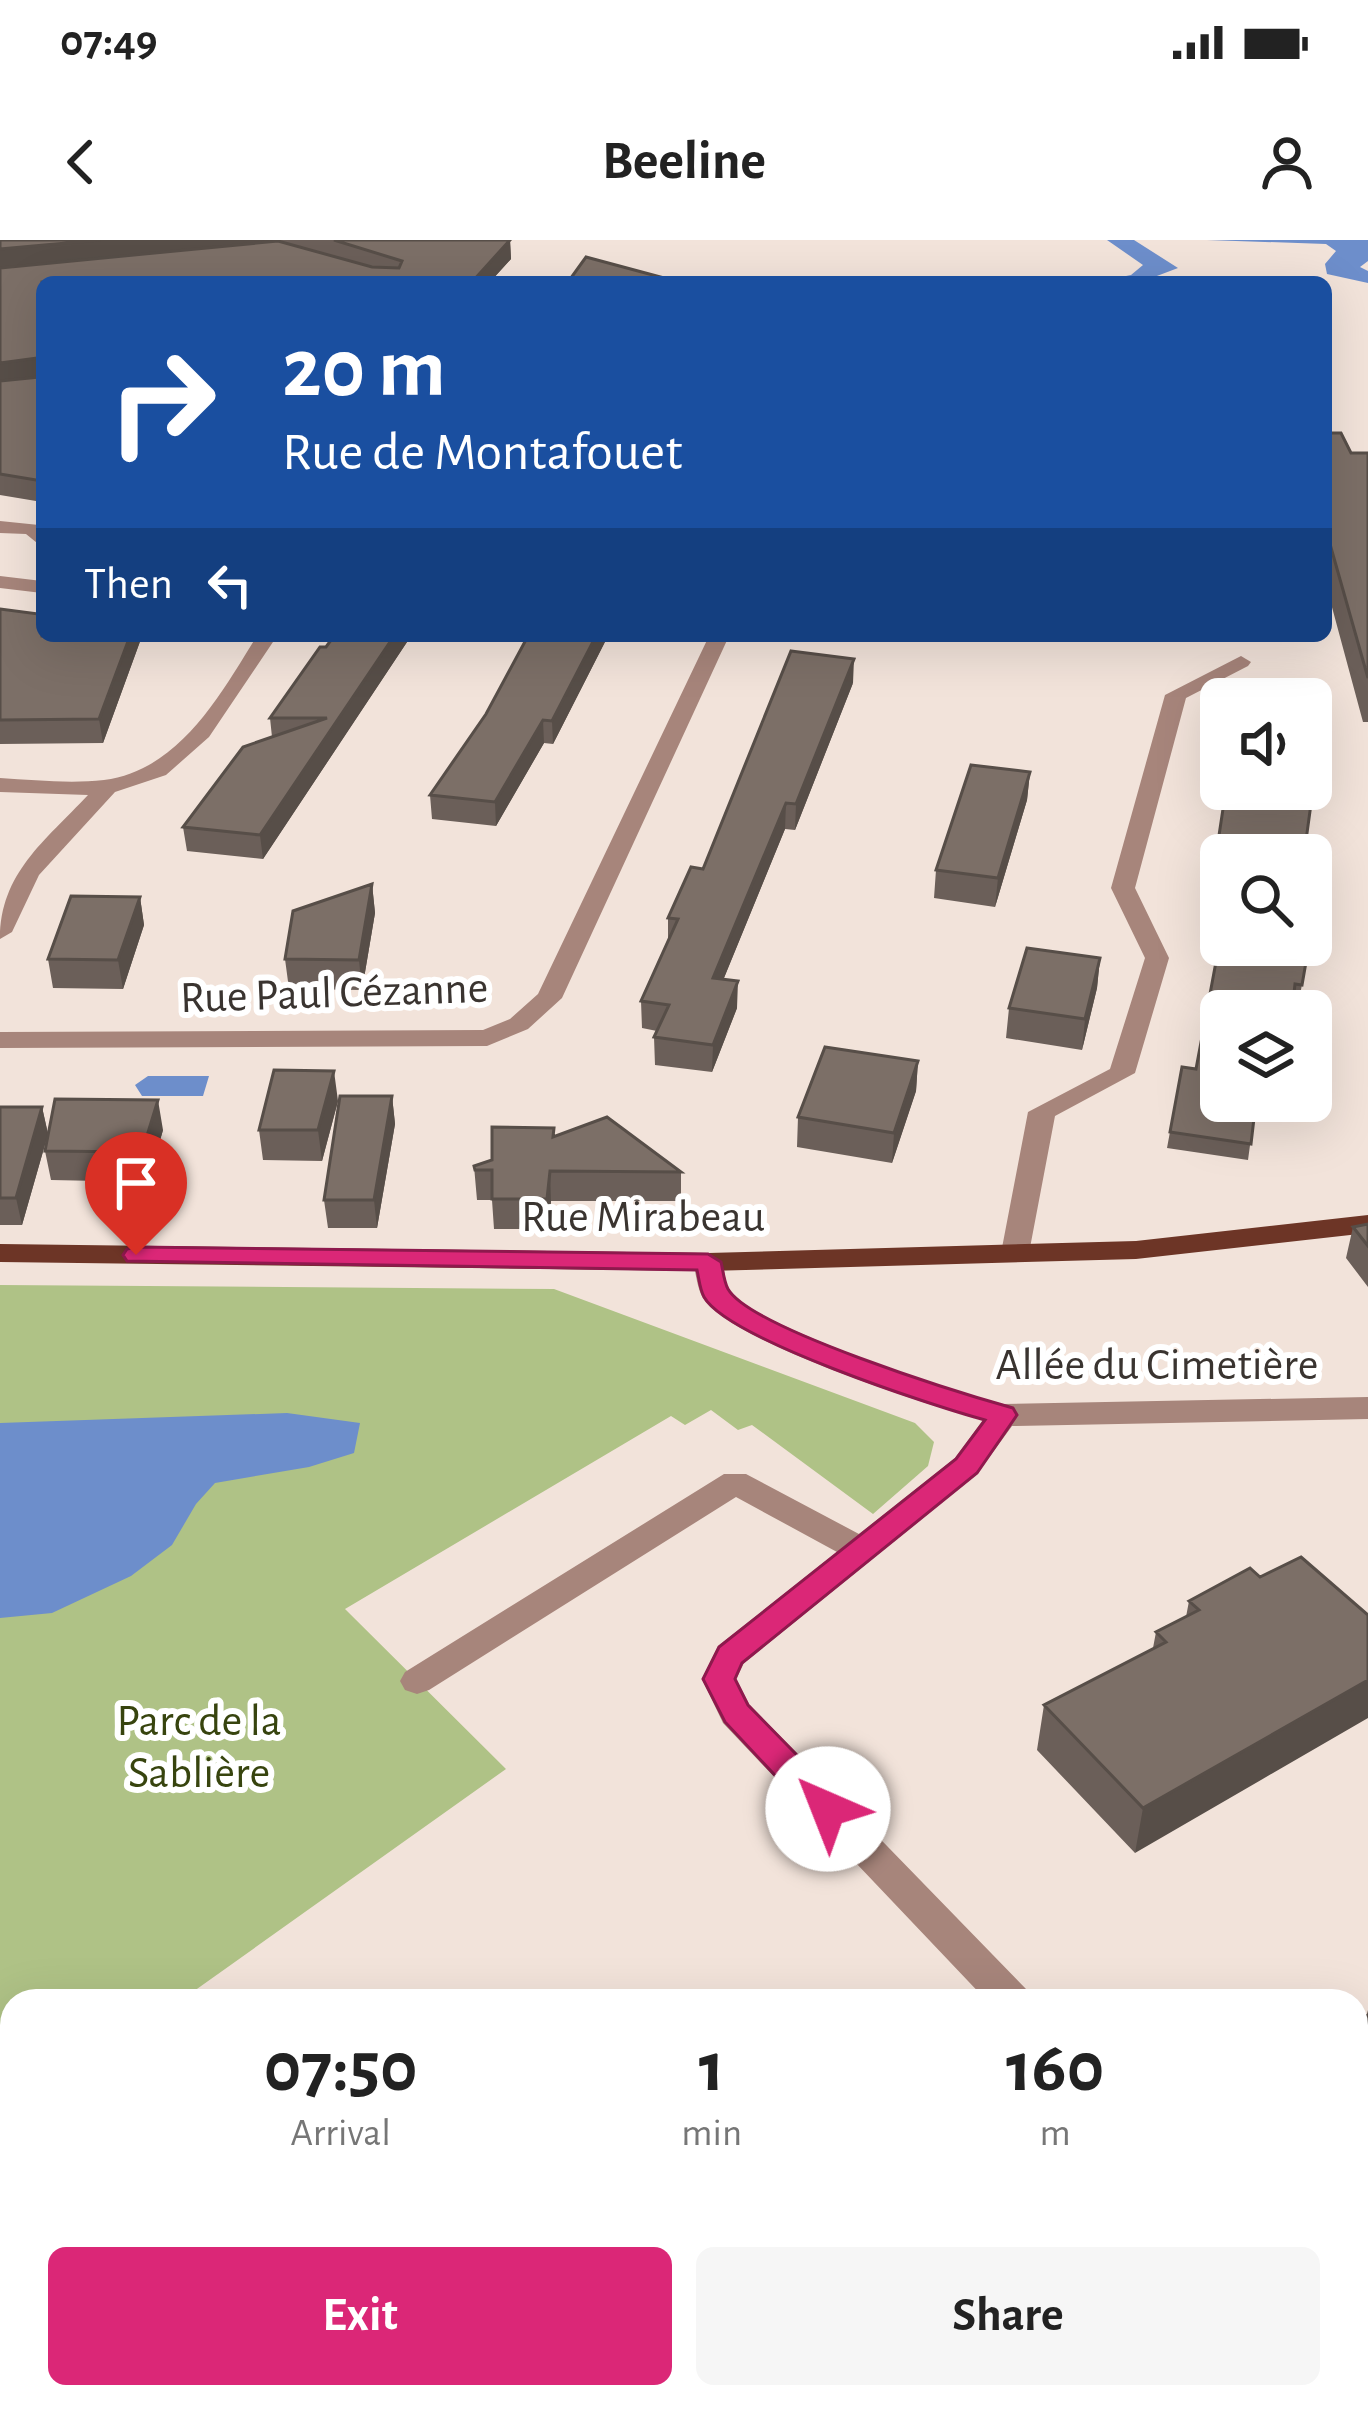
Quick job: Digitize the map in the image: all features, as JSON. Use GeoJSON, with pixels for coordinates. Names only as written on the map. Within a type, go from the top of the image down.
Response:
{"type":"FeatureCollection","features":[{"type":"Feature","properties":{"kind":"main road","name":"Rue Mirabeau"},"geometry":{"type":"LineString","coordinates":[[0,1253],[708,1262],[1136,1250],[1368,1224]]}},
{"type":"Feature","properties":{"kind":"street"},"geometry":{"type":"LineString","coordinates":[[0,527],[32,529],[36,534]]}},
{"type":"Feature","properties":{"kind":"street"},"geometry":{"type":"LineString","coordinates":[[0,785],[107,788],[158,772],[206,730],[263,642]]}},
{"type":"Feature","properties":{"kind":"street","name":"Rue Paul Cézanne"},"geometry":{"type":"LineString","coordinates":[[0,1040],[487,1038],[519,1024],[549,998],[716,642]]}},
{"type":"Feature","properties":{"kind":"street"},"geometry":{"type":"LineString","coordinates":[[1015,1253],[1042,1112],[1122,1073],[1156,958],[1123,888],[1176,695],[1241,662]]}},
{"type":"Feature","properties":{"kind":"street"},"geometry":{"type":"LineString","coordinates":[[0,932],[28,873],[107,788]]}},
{"type":"Feature","properties":{"kind":"street","name":"Allée du Cimetière"},"geometry":{"type":"LineString","coordinates":[[708,1262],[716,1295],[751,1322],[935,1397],[1003,1415],[1368,1408]]}},
{"type":"Feature","properties":{"kind":"street"},"geometry":{"type":"LineString","coordinates":[[1000,1989],[736,1713],[719,1679],[730,1655],[966,1466],[1003,1415]]}},
{"type":"Feature","properties":{"kind":"street"},"geometry":{"type":"LineString","coordinates":[[417,1682],[735,1482],[862,1550]]}},
{"type":"Feature","properties":{"kind":"green space","name":"Parc de la Sablière"},"geometry":{"type":"Polygon","coordinates":[[[0,1285],[554,1289],[915,1423],[934,1442],[928,1466],[873,1514],[752,1425],[738,1430],[711,1410],[685,1425],[671,1416],[345,1609],[506,1769],[197,1989],[0,1989],[0,1285]]]}},
{"type":"Feature","properties":{"kind":"water"},"geometry":{"type":"Polygon","coordinates":[[[1107,240],[1134,240],[1178,268],[1157,276],[1126,276],[1143,265],[1107,240]]]}},
{"type":"Feature","properties":{"kind":"water"},"geometry":{"type":"Polygon","coordinates":[[[1207,240],[1368,240],[1368,261],[1360,267],[1368,271],[1368,283],[1327,274],[1325,264],[1336,251],[1326,244],[1207,240]]]}},
{"type":"Feature","properties":{"kind":"water"},"geometry":{"type":"Polygon","coordinates":[[[148,1076],[209,1076],[203,1096],[142,1096],[135,1085],[148,1076]]]}},
{"type":"Feature","properties":{"kind":"water"},"geometry":{"type":"Polygon","coordinates":[[[287,1413],[360,1423],[354,1453],[309,1467],[215,1483],[196,1504],[172,1545],[131,1576],[52,1613],[0,1618],[0,1423],[287,1413]]]}},
{"type":"Feature","properties":{"kind":"building"},"geometry":{"type":"Polygon","coordinates":[[[0,240],[100,240],[0,249],[0,240]]]}},
{"type":"Feature","properties":{"kind":"building"},"geometry":{"type":"Polygon","coordinates":[[[334,240],[510,240],[477,276],[36,276],[36,358],[0,363],[0,268],[278,241],[372,267],[399,268],[402,261],[334,240]]]}},
{"type":"Feature","properties":{"kind":"building"},"geometry":{"type":"Polygon","coordinates":[[[586,257],[657,276],[572,276],[586,257]]]}},
{"type":"Feature","properties":{"kind":"building"},"geometry":{"type":"Polygon","coordinates":[[[36,377],[36,480],[0,474],[0,381],[36,377]]]}},
{"type":"Feature","properties":{"kind":"building"},"geometry":{"type":"Polygon","coordinates":[[[1332,433],[1341,433],[1351,453],[1368,453],[1368,678],[1332,551],[1332,433]]]}},
{"type":"Feature","properties":{"kind":"building"},"geometry":{"type":"Polygon","coordinates":[[[0,609],[36,614],[36,642],[128,642],[99,719],[0,720],[0,609]]]}},
{"type":"Feature","properties":{"kind":"building"},"geometry":{"type":"Polygon","coordinates":[[[330,642],[390,642],[260,835],[183,827],[243,747],[327,718],[270,718],[320,647],[330,642]]]}},
{"type":"Feature","properties":{"kind":"building"},"geometry":{"type":"Polygon","coordinates":[[[525,642],[593,642],[552,721],[543,720],[495,802],[430,795],[486,714],[525,642]]]}},
{"type":"Feature","properties":{"kind":"building"},"geometry":{"type":"Polygon","coordinates":[[[791,651],[854,659],[796,804],[786,803],[713,978],[738,981],[713,1045],[654,1037],[669,1005],[641,1001],[678,919],[668,918],[691,867],[703,869],[791,651]]]}},
{"type":"Feature","properties":{"kind":"building"},"geometry":{"type":"Polygon","coordinates":[[[971,765],[1030,772],[998,878],[936,870],[971,765]]]}},
{"type":"Feature","properties":{"kind":"building"},"geometry":{"type":"Polygon","coordinates":[[[1223,810],[1310,810],[1307,834],[1219,834],[1223,810]]]}},
{"type":"Feature","properties":{"kind":"building"},"geometry":{"type":"Polygon","coordinates":[[[372,884],[359,960],[285,959],[293,911],[372,884]]]}},
{"type":"Feature","properties":{"kind":"building"},"geometry":{"type":"Polygon","coordinates":[[[71,896],[140,897],[118,960],[48,959],[71,896]]]}},
{"type":"Feature","properties":{"kind":"building"},"geometry":{"type":"Polygon","coordinates":[[[1027,948],[1100,958],[1085,1019],[1009,1008],[1027,948]]]}},
{"type":"Feature","properties":{"kind":"building"},"geometry":{"type":"Polygon","coordinates":[[[1215,966],[1305,966],[1302,985],[1295,984],[1294,990],[1211,990],[1215,966]]]}},
{"type":"Feature","properties":{"kind":"building"},"geometry":{"type":"Polygon","coordinates":[[[825,1047],[918,1061],[894,1133],[798,1117],[825,1047]]]}},
{"type":"Feature","properties":{"kind":"building"},"geometry":{"type":"Polygon","coordinates":[[[1200,1048],[1200,1122],[1254,1122],[1251,1144],[1170,1132],[1182,1067],[1196,1069],[1200,1048]]]}},
{"type":"Feature","properties":{"kind":"building"},"geometry":{"type":"Polygon","coordinates":[[[274,1070],[334,1071],[318,1130],[259,1130],[274,1070]]]}},
{"type":"Feature","properties":{"kind":"building"},"geometry":{"type":"Polygon","coordinates":[[[340,1096],[392,1096],[374,1200],[324,1200],[340,1096]]]}},
{"type":"Feature","properties":{"kind":"building"},"geometry":{"type":"Polygon","coordinates":[[[55,1099],[158,1100],[142,1152],[45,1151],[55,1099]]]}},
{"type":"Feature","properties":{"kind":"building"},"geometry":{"type":"Polygon","coordinates":[[[0,1107],[42,1107],[16,1198],[0,1198],[0,1107]]]}},
{"type":"Feature","properties":{"kind":"building"},"geometry":{"type":"Polygon","coordinates":[[[607,1117],[681,1172],[550,1171],[547,1199],[492,1199],[492,1170],[475,1170],[474,1166],[492,1160],[492,1127],[554,1128],[553,1137],[607,1117]]]}},
{"type":"Feature","properties":{"kind":"building"},"geometry":{"type":"Polygon","coordinates":[[[1368,1224],[1368,1246],[1353,1227],[1368,1224]]]}},
{"type":"Feature","properties":{"kind":"building"},"geometry":{"type":"Polygon","coordinates":[[[1301,1557],[1368,1615],[1368,1680],[1143,1808],[1044,1705],[1166,1642],[1156,1632],[1199,1610],[1189,1601],[1250,1568],[1260,1577],[1301,1557]]]}},
{"type":"Feature","properties":{"kind":"route"},"geometry":{"type":"LineString","coordinates":[[136,1255],[708,1262],[716,1295],[751,1322],[935,1397],[1003,1415],[966,1466],[730,1655],[719,1679],[736,1713],[828,1809]]}}]}
